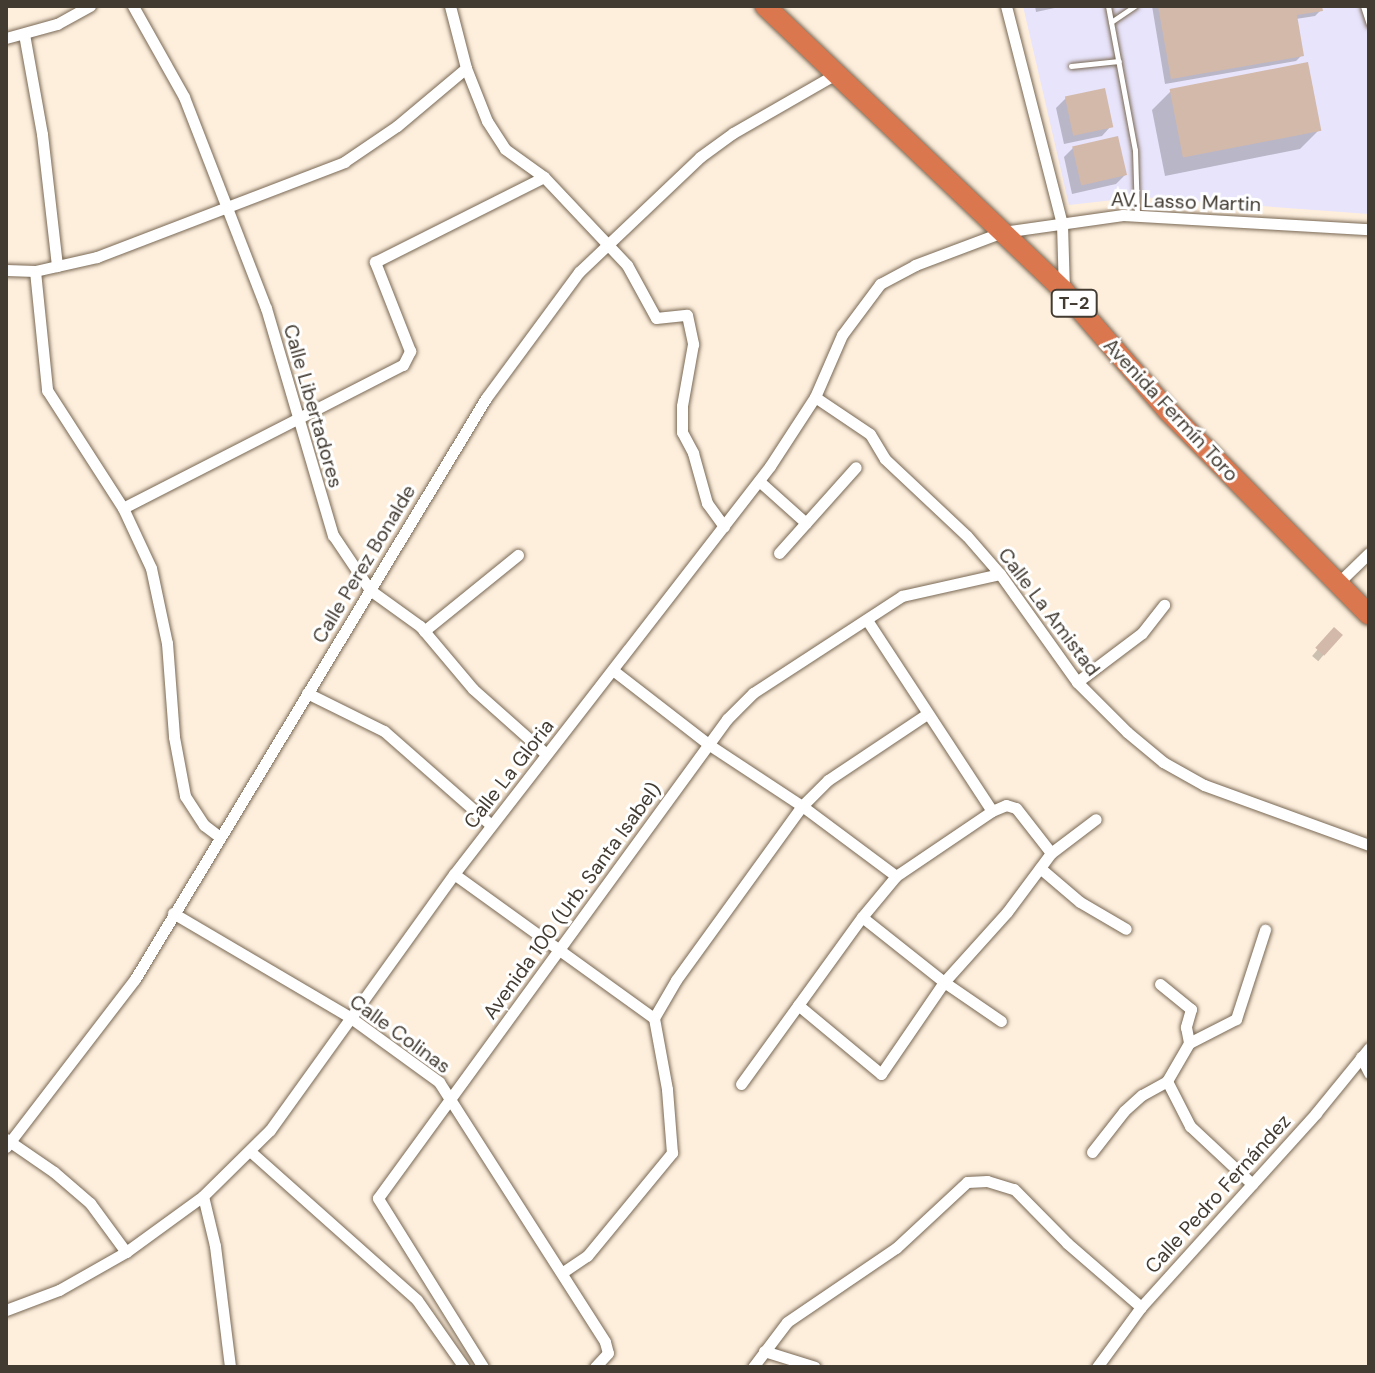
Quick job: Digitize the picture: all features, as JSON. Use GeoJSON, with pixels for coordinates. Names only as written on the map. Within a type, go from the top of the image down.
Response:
{"type":"FeatureCollection","features":[{"type":"Feature","properties":{"kind":"highway","name":"Avenida Fermín Toro"},"geometry":{"type":"LineString","coordinates":[[765,6],[1064,291],[1168,411],[1369,615]]}},
{"type":"Feature","properties":{"kind":"street"},"geometry":{"type":"LineString","coordinates":[[6,38],[57,24],[90,6]]}},
{"type":"Feature","properties":{"kind":"street","name":"Calle Libertadores"},"geometry":{"type":"LineString","coordinates":[[133,6],[184,97],[266,308],[333,535],[370,590],[424,631],[473,689],[546,754]]}},
{"type":"Feature","properties":{"kind":"street"},"geometry":{"type":"LineString","coordinates":[[450,6],[466,68],[487,121],[505,149],[544,177],[627,265],[656,318],[687,315],[693,344],[682,406],[682,432],[693,453],[707,503],[724,526]]}},
{"type":"Feature","properties":{"kind":"street"},"geometry":{"type":"LineString","coordinates":[[1006,6],[1062,224],[1064,291]]}},
{"type":"Feature","properties":{"kind":"street"},"geometry":{"type":"LineString","coordinates":[[24,34],[42,134],[57,266]]}},
{"type":"Feature","properties":{"kind":"street"},"geometry":{"type":"LineString","coordinates":[[6,270],[35,271],[97,257],[344,162],[397,126],[466,68]]}},
{"type":"Feature","properties":{"kind":"street","name":"Calle Perez Bonalde"},"geometry":{"type":"LineString","coordinates":[[8,1143],[135,979],[486,398],[579,272],[700,157],[733,133],[834,75]]}},
{"type":"Feature","properties":{"kind":"street"},"geometry":{"type":"LineString","coordinates":[[123,508],[403,365],[410,351],[375,262],[544,177]]}},
{"type":"Feature","properties":{"kind":"street","name":"AV. Lasso Martin"},"geometry":{"type":"LineString","coordinates":[[1003,232],[1137,215],[1369,229]]}},
{"type":"Feature","properties":{"kind":"street","name":"Calle La Gloria"},"geometry":{"type":"LineString","coordinates":[[6,1310],[59,1290],[126,1252],[203,1196],[251,1152],[295,1098],[491,825],[759,481],[815,397],[842,335],[880,284],[915,265],[1003,232]]}},
{"type":"Feature","properties":{"kind":"street"},"geometry":{"type":"LineString","coordinates":[[35,271],[47,390],[123,508],[151,568],[167,643],[174,737],[185,796],[204,825],[220,837]]}},
{"type":"Feature","properties":{"kind":"street","name":"Calle La Amistad"},"geometry":{"type":"LineString","coordinates":[[815,397],[870,434],[885,459],[967,536],[1000,574],[1077,682],[1127,732],[1163,762],[1204,785],[1369,845]]}},
{"type":"Feature","properties":{"kind":"street"},"geometry":{"type":"LineString","coordinates":[[779,553],[856,467]]}},
{"type":"Feature","properties":{"kind":"street"},"geometry":{"type":"LineString","coordinates":[[759,481],[806,523]]}},
{"type":"Feature","properties":{"kind":"street"},"geometry":{"type":"LineString","coordinates":[[1338,583],[1369,553]]}},
{"type":"Feature","properties":{"kind":"street"},"geometry":{"type":"LineString","coordinates":[[424,631],[518,555]]}},
{"type":"Feature","properties":{"kind":"street","name":"Avenida 100 (Urb. Santa Isabel)"},"geometry":{"type":"LineString","coordinates":[[483,1367],[378,1198],[708,744],[753,693],[902,596],[1000,574]]}},
{"type":"Feature","properties":{"kind":"street"},"geometry":{"type":"LineString","coordinates":[[1077,682],[1142,633],[1164,605]]}},
{"type":"Feature","properties":{"kind":"street"},"geometry":{"type":"LineString","coordinates":[[867,620],[992,811]]}},
{"type":"Feature","properties":{"kind":"street"},"geometry":{"type":"LineString","coordinates":[[614,671],[708,744],[802,806],[896,876]]}},
{"type":"Feature","properties":{"kind":"street"},"geometry":{"type":"LineString","coordinates":[[307,693],[384,731],[491,825]]}},
{"type":"Feature","properties":{"kind":"street"},"geometry":{"type":"LineString","coordinates":[[563,1272],[587,1256],[672,1153],[667,1089],[654,1018],[676,980],[802,806],[828,780],[927,714]]}},
{"type":"Feature","properties":{"kind":"street"},"geometry":{"type":"LineString","coordinates":[[741,1084],[862,917],[896,876],[992,811],[1006,805],[1016,808],[1051,853]]}},
{"type":"Feature","properties":{"kind":"street"},"geometry":{"type":"LineString","coordinates":[[798,1005],[881,1074],[944,982],[1007,912],[1051,853],[1096,819]]}},
{"type":"Feature","properties":{"kind":"street"},"geometry":{"type":"LineString","coordinates":[[1040,868],[1080,902],[1126,929]]}},
{"type":"Feature","properties":{"kind":"street"},"geometry":{"type":"LineString","coordinates":[[454,874],[654,1018]]}},
{"type":"Feature","properties":{"kind":"street","name":"Calle Colinas"},"geometry":{"type":"LineString","coordinates":[[173,913],[351,1018],[439,1082],[605,1342],[608,1353],[595,1367]]}},
{"type":"Feature","properties":{"kind":"street"},"geometry":{"type":"LineString","coordinates":[[862,917],[944,982],[1001,1021]]}},
{"type":"Feature","properties":{"kind":"street"},"geometry":{"type":"LineString","coordinates":[[1092,1152],[1124,1111],[1142,1095],[1167,1081],[1189,1043],[1236,1019],[1265,930]]}},
{"type":"Feature","properties":{"kind":"street"},"geometry":{"type":"LineString","coordinates":[[1160,984],[1191,1009],[1186,1027],[1189,1043]]}},
{"type":"Feature","properties":{"kind":"street"},"geometry":{"type":"LineString","coordinates":[[1365,1053],[1369,1073]]}},
{"type":"Feature","properties":{"kind":"street","name":"Calle Pedro Fernández"},"geometry":{"type":"LineString","coordinates":[[1097,1367],[1141,1307],[1365,1053]]}},
{"type":"Feature","properties":{"kind":"street"},"geometry":{"type":"LineString","coordinates":[[1167,1081],[1190,1126],[1252,1184]]}},
{"type":"Feature","properties":{"kind":"street"},"geometry":{"type":"LineString","coordinates":[[8,1143],[90,1203],[126,1252]]}},
{"type":"Feature","properties":{"kind":"street"},"geometry":{"type":"LineString","coordinates":[[251,1152],[417,1300],[464,1367]]}},
{"type":"Feature","properties":{"kind":"street"},"geometry":{"type":"LineString","coordinates":[[753,1367],[787,1322],[896,1248],[967,1182],[987,1181],[1014,1189],[1067,1243],[1141,1307]]}},
{"type":"Feature","properties":{"kind":"street"},"geometry":{"type":"LineString","coordinates":[[203,1196],[215,1246],[230,1367]]}},
{"type":"Feature","properties":{"kind":"street"},"geometry":{"type":"LineString","coordinates":[[764,1351],[815,1367]]}},
{"type":"Feature","properties":{"kind":"lane"},"geometry":{"type":"LineString","coordinates":[[1108,6],[1135,150],[1137,215]]}},
{"type":"Feature","properties":{"kind":"lane"},"geometry":{"type":"LineString","coordinates":[[1111,22],[1135,6]]}},
{"type":"Feature","properties":{"kind":"lane"},"geometry":{"type":"LineString","coordinates":[[1363,6],[1369,25]]}},
{"type":"Feature","properties":{"kind":"lane"},"geometry":{"type":"LineString","coordinates":[[1071,66],[1119,61]]}},
{"type":"Feature","properties":{"kind":"shaded area"},"geometry":{"type":"Polygon","coordinates":[[[1023,6],[1364,6],[1369,20],[1369,214],[1140,197],[1069,205],[1023,6]]]}},
{"type":"Feature","properties":{"kind":"building"},"geometry":{"type":"Polygon","coordinates":[[[1158,6],[1322,6],[1323,11],[1297,15],[1304,56],[1171,79],[1158,6]]]}},
{"type":"Feature","properties":{"kind":"building"},"geometry":{"type":"Polygon","coordinates":[[[1308,62],[1321,131],[1183,158],[1170,89],[1308,62]]]}},
{"type":"Feature","properties":{"kind":"building"},"geometry":{"type":"Polygon","coordinates":[[[1105,88],[1113,127],[1073,136],[1065,97],[1105,88]]]}},
{"type":"Feature","properties":{"kind":"building"},"geometry":{"type":"Polygon","coordinates":[[[1118,136],[1127,175],[1081,186],[1072,147],[1118,136]]]}},
{"type":"Feature","properties":{"kind":"building"},"geometry":{"type":"Polygon","coordinates":[[[1334,627],[1343,635],[1324,656],[1315,648],[1334,627]]]}}]}
